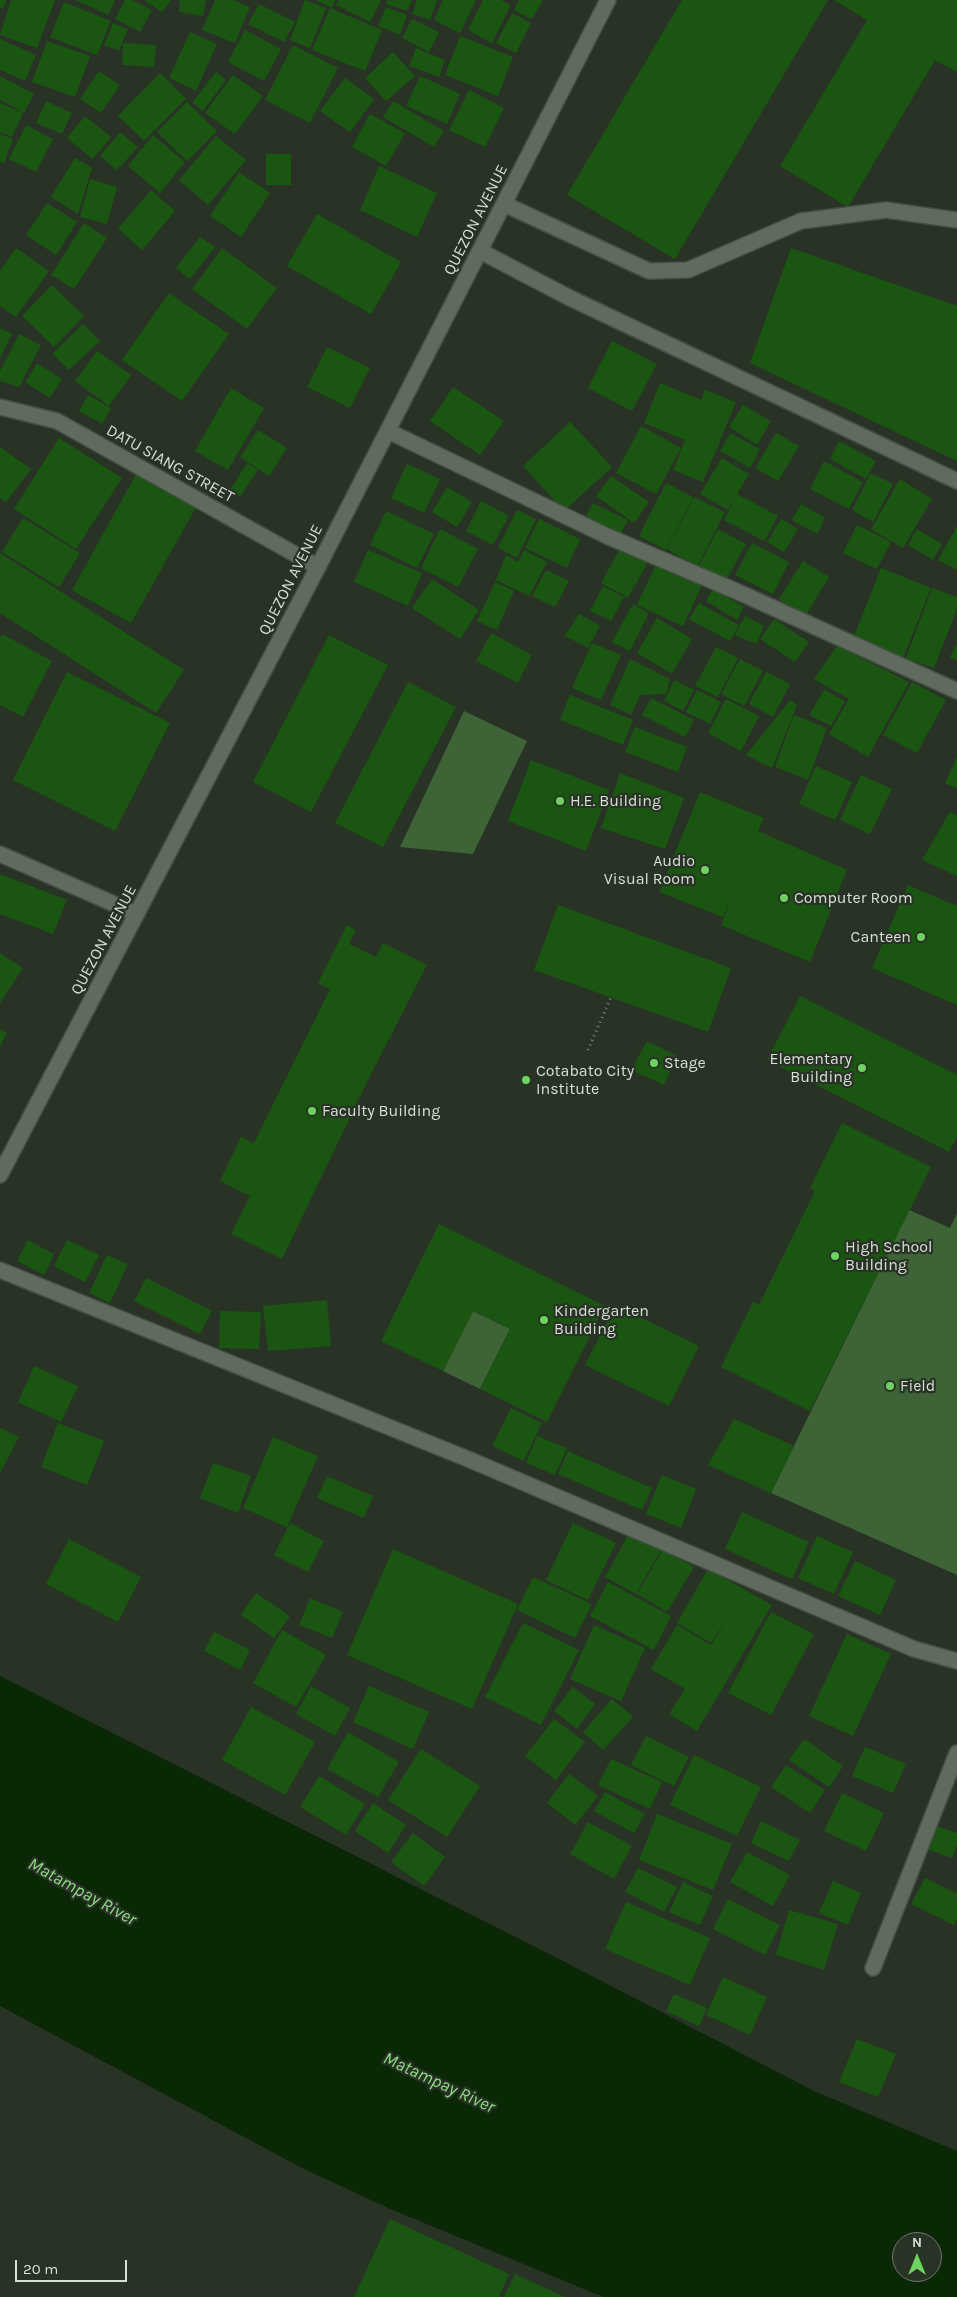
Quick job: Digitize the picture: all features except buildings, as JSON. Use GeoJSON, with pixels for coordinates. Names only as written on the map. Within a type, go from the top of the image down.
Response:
{"type":"FeatureCollection","features":[{"type":"Feature","properties":{"kind":"street","name":"QUEZON AVENUE"},"geometry":{"type":"LineString","coordinates":[[0,1175],[5,1152],[137,914],[318,567],[608,0]]}},
{"type":"Feature","properties":{"kind":"street"},"geometry":{"type":"LineString","coordinates":[[504,204],[649,271],[688,270],[801,221],[886,210],[957,220]]}},
{"type":"Feature","properties":{"kind":"street"},"geometry":{"type":"LineString","coordinates":[[480,252],[570,298],[957,481]]}},
{"type":"Feature","properties":{"kind":"street","name":"DATU SIANG STREET"},"geometry":{"type":"LineString","coordinates":[[0,407],[57,421],[318,567]]}},
{"type":"Feature","properties":{"kind":"street"},"geometry":{"type":"LineString","coordinates":[[388,431],[609,537],[957,691]]}},
{"type":"Feature","properties":{"kind":"street"},"geometry":{"type":"LineString","coordinates":[[0,854],[137,914]]}},
{"type":"Feature","properties":{"kind":"street"},"geometry":{"type":"LineString","coordinates":[[0,1270],[468,1459],[914,1649],[957,1661]]}},
{"type":"Feature","properties":{"kind":"street"},"geometry":{"type":"LineString","coordinates":[[873,1968],[957,1753]]}},
{"type":"Feature","properties":{"kind":"path"},"geometry":{"type":"LineString","coordinates":[[588,1050],[612,997]]}},
{"type":"Feature","properties":{"kind":"shaded area"},"geometry":{"type":"Polygon","coordinates":[[[464,711],[527,741],[473,854],[400,847],[464,711]]]}},
{"type":"Feature","properties":{"kind":"shaded area","name":"Field"},"geometry":{"type":"Polygon","coordinates":[[[909,1210],[950,1228],[957,1213],[957,1575],[771,1493],[909,1210]]]}},
{"type":"Feature","properties":{"kind":"shaded area"},"geometry":{"type":"Polygon","coordinates":[[[473,1311],[510,1329],[480,1389],[443,1371],[473,1311]]]}},
{"type":"Feature","properties":{"kind":"water","name":"Matampay River"},"geometry":{"type":"Polygon","coordinates":[[[0,1676],[559,1959],[814,2091],[957,2151],[957,2297],[603,2297],[388,2208],[302,2168],[0,2006],[0,1676]]]}},
{"type":"Feature","properties":{"kind":"place","name":"H.E. Building"},"geometry":{"type":"Point","coordinates":[560,801]}},
{"type":"Feature","properties":{"kind":"place","name":"Audio Visual Room"},"geometry":{"type":"Point","coordinates":[705,870]}},
{"type":"Feature","properties":{"kind":"place","name":"Computer Room"},"geometry":{"type":"Point","coordinates":[784,898]}},
{"type":"Feature","properties":{"kind":"place","name":"Canteen"},"geometry":{"type":"Point","coordinates":[921,937]}},
{"type":"Feature","properties":{"kind":"place","name":"Stage"},"geometry":{"type":"Point","coordinates":[654,1063]}},
{"type":"Feature","properties":{"kind":"place","name":"Elementary Building"},"geometry":{"type":"Point","coordinates":[862,1068]}},
{"type":"Feature","properties":{"kind":"place","name":"Cotabato City Institute"},"geometry":{"type":"Point","coordinates":[526,1080]}},
{"type":"Feature","properties":{"kind":"place","name":"Faculty Building"},"geometry":{"type":"Point","coordinates":[312,1111]}},
{"type":"Feature","properties":{"kind":"place","name":"High School Building"},"geometry":{"type":"Point","coordinates":[835,1256]}},
{"type":"Feature","properties":{"kind":"place","name":"Kindergarten Building"},"geometry":{"type":"Point","coordinates":[544,1320]}},
{"type":"Feature","properties":{"kind":"place","name":"Field"},"geometry":{"type":"Point","coordinates":[890,1386]}}]}
